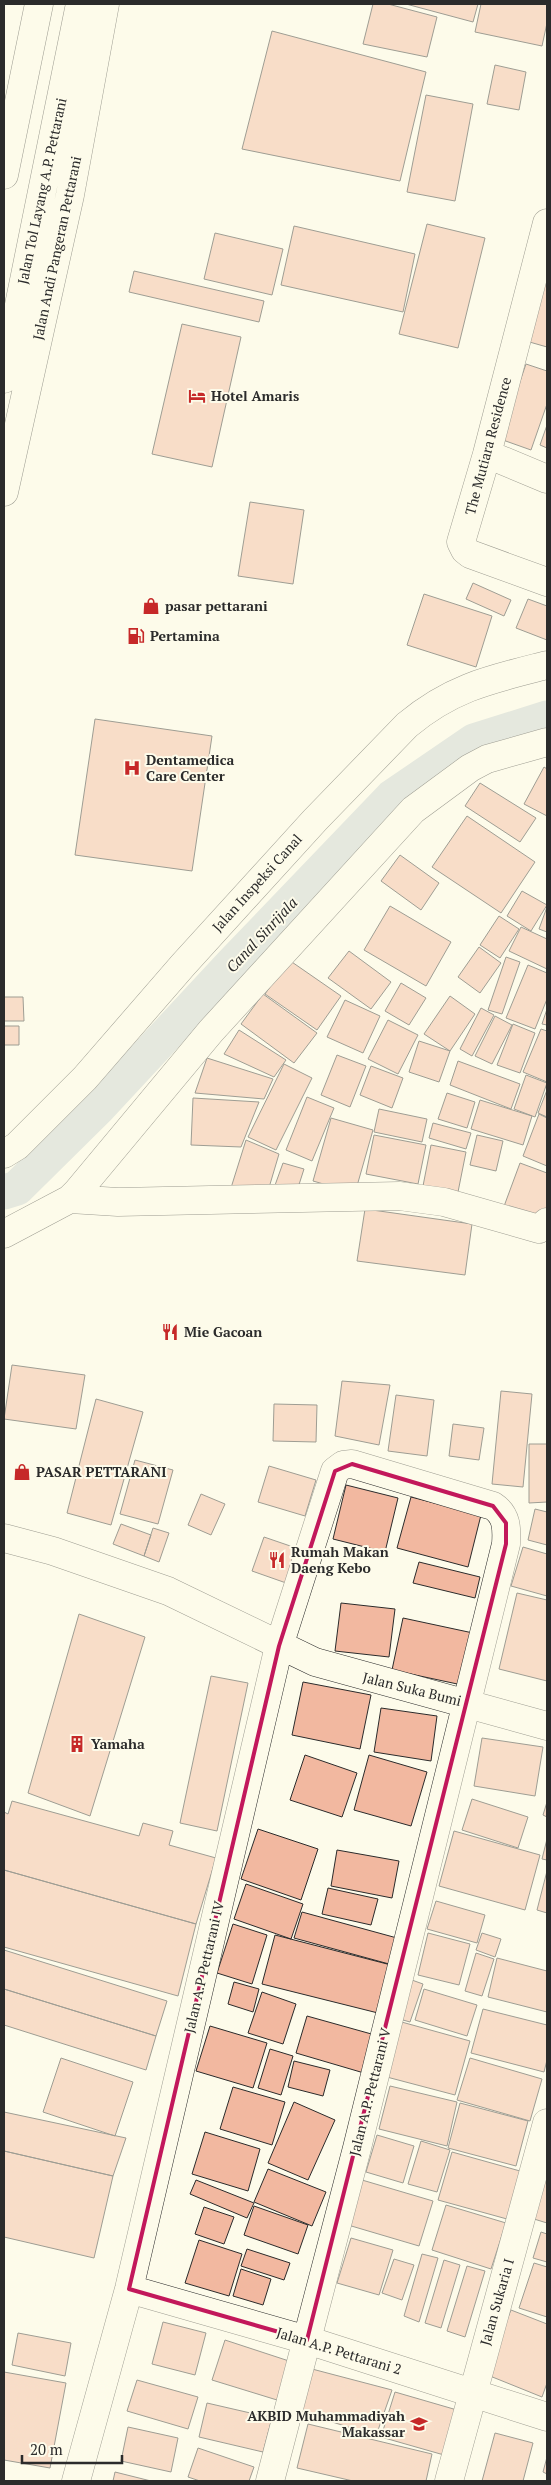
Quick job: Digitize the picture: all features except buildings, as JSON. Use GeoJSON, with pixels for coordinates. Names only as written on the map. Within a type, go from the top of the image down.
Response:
{"type":"FeatureCollection","features":[{"type":"Feature","properties":{"kind":"main road"},"geometry":{"type":"LineString","coordinates":[[4,175],[39,4]]}},
{"type":"Feature","properties":{"kind":"main road","name":"Jalan Tol Layang A.P. Pettarani"},"geometry":{"type":"LineString","coordinates":[[4,379],[80,4]]}},
{"type":"Feature","properties":{"kind":"main road","name":"Jalan Andi Pangeran Pettarani"},"geometry":{"type":"LineString","coordinates":[[4,492],[70,195],[105,4]]}},
{"type":"Feature","properties":{"kind":"main road","name":"The Mutiara Residence"},"geometry":{"type":"LineString","coordinates":[[547,223],[543,257],[461,542],[465,550],[547,582]]}},
{"type":"Feature","properties":{"kind":"main road"},"geometry":{"type":"LineString","coordinates":[[487,454],[547,479]]}},
{"type":"Feature","properties":{"kind":"main road","name":"Jalan Inspeksi Canal"},"geometry":{"type":"LineString","coordinates":[[4,1154],[17,1146],[85,1078],[183,965],[314,820],[421,713],[448,696],[480,682],[547,665]]}},
{"type":"Feature","properties":{"kind":"main road"},"geometry":{"type":"LineString","coordinates":[[4,1234],[70,1199],[211,1032],[413,810],[470,768],[488,759],[547,742]]}},
{"type":"Feature","properties":{"kind":"main road"},"geometry":{"type":"LineString","coordinates":[[70,1199],[126,1202],[399,1196],[444,1202],[539,1229],[547,1222]]}},
{"type":"Feature","properties":{"kind":"main road","name":"Jalan A.P Pettarani IV"},"geometry":{"type":"LineString","coordinates":[[76,2481],[129,2289],[279,1646],[338,1467],[352,1464],[499,1509],[506,1523],[506,1544],[466,1702]]}},
{"type":"Feature","properties":{"kind":"main road","name":"Jalan Suka Bumi"},"geometry":{"type":"LineString","coordinates":[[4,1538],[53,1551],[168,1590],[315,1662],[354,1674],[466,1702],[547,1726]]}},
{"type":"Feature","properties":{"kind":"main road","name":"Jalan A.P. Pettarani V"},"geometry":{"type":"LineString","coordinates":[[270,2481],[357,2148],[466,1702]]}},
{"type":"Feature","properties":{"kind":"main road","name":"Jalan Sukaria I"},"geometry":{"type":"LineString","coordinates":[[448,2481],[547,2123]]}},
{"type":"Feature","properties":{"kind":"main road","name":"Jalan A.P. Pettarani 2"},"geometry":{"type":"LineString","coordinates":[[129,2289],[307,2340],[547,2417]]}},
{"type":"Feature","properties":{"kind":"highlighted area"},"geometry":{"type":"Polygon","coordinates":[[[352,1464],[493,1506],[506,1523],[506,1544],[307,2340],[129,2289],[279,1646],[335,1471],[352,1464]]]}},
{"type":"Feature","properties":{"kind":"waterway","name":"Canal Sinrijala"},"geometry":{"type":"LineString","coordinates":[[4,1192],[17,1188],[98,1108],[232,964],[392,797],[474,741],[547,718]]}},
{"type":"Feature","properties":{"kind":"place","name":"Hotel Amaris"},"geometry":{"type":"Point","coordinates":[197,396]}},
{"type":"Feature","properties":{"kind":"place","name":"pasar pettarani"},"geometry":{"type":"Point","coordinates":[151,606]}},
{"type":"Feature","properties":{"kind":"place","name":"Pertamina"},"geometry":{"type":"Point","coordinates":[136,636]}},
{"type":"Feature","properties":{"kind":"place","name":"Dentamedica Care Center"},"geometry":{"type":"Point","coordinates":[132,768]}},
{"type":"Feature","properties":{"kind":"place","name":"Mie Gacoan"},"geometry":{"type":"Point","coordinates":[170,1332]}},
{"type":"Feature","properties":{"kind":"place","name":"PASAR PETTARANI"},"geometry":{"type":"Point","coordinates":[22,1472]}},
{"type":"Feature","properties":{"kind":"place","name":"Rumah Makan Daeng Kebo"},"geometry":{"type":"Point","coordinates":[277,1560]}},
{"type":"Feature","properties":{"kind":"place","name":"Yamaha"},"geometry":{"type":"Point","coordinates":[77,1744]}},
{"type":"Feature","properties":{"kind":"place","name":"AKBID Muhammadiyah Makassar"},"geometry":{"type":"Point","coordinates":[419,2424]}}]}
